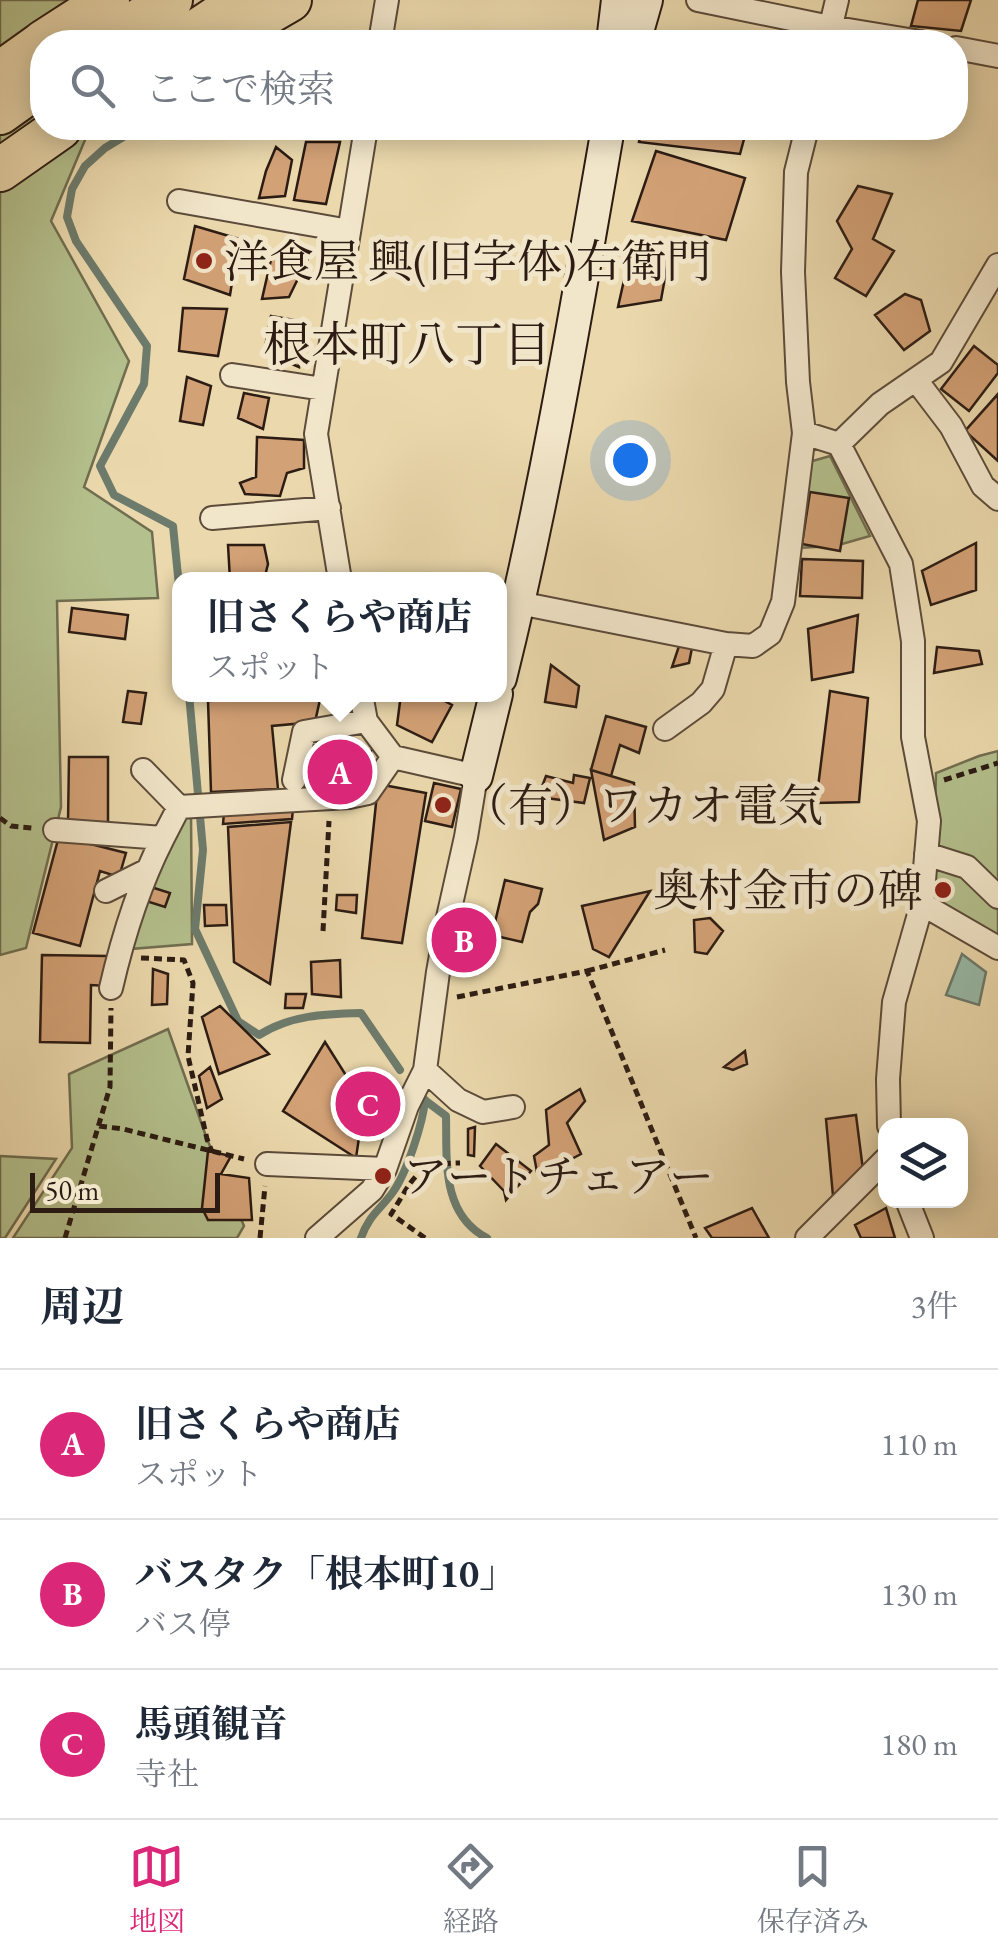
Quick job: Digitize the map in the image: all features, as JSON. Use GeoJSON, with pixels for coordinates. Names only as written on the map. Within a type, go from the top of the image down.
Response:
{"type":"FeatureCollection","features":[{"type":"Feature","properties":{"kind":"highway"},"geometry":{"type":"LineString","coordinates":[[63,30],[108,0]]}},
{"type":"Feature","properties":{"kind":"highway"},"geometry":{"type":"LineString","coordinates":[[124,30],[171,0]]}},
{"type":"Feature","properties":{"kind":"highway"},"geometry":{"type":"LineString","coordinates":[[197,30],[232,6],[247,26],[290,0]]}},
{"type":"Feature","properties":{"kind":"highway"},"geometry":{"type":"LineString","coordinates":[[0,72],[30,52]]}},
{"type":"Feature","properties":{"kind":"highway"},"geometry":{"type":"LineString","coordinates":[[0,113],[30,92]]}},
{"type":"Feature","properties":{"kind":"highway"},"geometry":{"type":"LineString","coordinates":[[0,170],[43,140]]}},
{"type":"Feature","properties":{"kind":"street"},"geometry":{"type":"LineString","coordinates":[[382,30],[387,0]]}},
{"type":"Feature","properties":{"kind":"street"},"geometry":{"type":"LineString","coordinates":[[614,30],[618,0]]}},
{"type":"Feature","properties":{"kind":"street"},"geometry":{"type":"LineString","coordinates":[[637,30],[646,0]]}},
{"type":"Feature","properties":{"kind":"street"},"geometry":{"type":"LineString","coordinates":[[698,0],[810,30]]}},
{"type":"Feature","properties":{"kind":"street"},"geometry":{"type":"LineString","coordinates":[[830,30],[837,0]]}},
{"type":"Feature","properties":{"kind":"street"},"geometry":{"type":"LineString","coordinates":[[968,50],[998,56]]}},
{"type":"Feature","properties":{"kind":"street"},"geometry":{"type":"LineString","coordinates":[[339,572],[316,434],[364,140]]}},
{"type":"Feature","properties":{"kind":"street"},"geometry":{"type":"LineString","coordinates":[[507,649],[606,140]]}},
{"type":"Feature","properties":{"kind":"street"},"geometry":{"type":"LineString","coordinates":[[518,604],[726,644],[753,646],[770,634],[783,602],[804,433],[793,272],[796,172],[804,140]]}},
{"type":"Feature","properties":{"kind":"street"},"geometry":{"type":"LineString","coordinates":[[179,202],[349,231]]}},
{"type":"Feature","properties":{"kind":"street"},"geometry":{"type":"LineString","coordinates":[[839,444],[880,404],[941,362],[998,265]]}},
{"type":"Feature","properties":{"kind":"street"},"geometry":{"type":"LineString","coordinates":[[232,375],[323,389]]}},
{"type":"Feature","properties":{"kind":"street"},"geometry":{"type":"LineString","coordinates":[[916,380],[951,426],[983,486],[998,500]]}},
{"type":"Feature","properties":{"kind":"street"},"geometry":{"type":"LineString","coordinates":[[804,433],[839,444],[901,564],[913,640],[913,737],[929,821],[922,904],[894,1002],[889,1118]]}},
{"type":"Feature","properties":{"kind":"street"},"geometry":{"type":"LineString","coordinates":[[212,518],[328,508]]}},
{"type":"Feature","properties":{"kind":"street"},"geometry":{"type":"LineString","coordinates":[[666,729],[713,689],[726,644]]}},
{"type":"Feature","properties":{"kind":"street"},"geometry":{"type":"LineString","coordinates":[[362,702],[366,721],[393,757],[476,776]]}},
{"type":"Feature","properties":{"kind":"street"},"geometry":{"type":"LineString","coordinates":[[317,1238],[372,1190],[385,1169],[407,1106],[425,1070],[438,972],[494,702]]}},
{"type":"Feature","properties":{"kind":"street"},"geometry":{"type":"LineString","coordinates":[[294,780],[304,732],[366,721]]}},
{"type":"Feature","properties":{"kind":"street"},"geometry":{"type":"LineString","coordinates":[[142,770],[179,807],[368,794],[393,757]]}},
{"type":"Feature","properties":{"kind":"street"},"geometry":{"type":"LineString","coordinates":[[111,988],[146,872],[179,807]]}},
{"type":"Feature","properties":{"kind":"street"},"geometry":{"type":"LineString","coordinates":[[55,830],[163,838]]}},
{"type":"Feature","properties":{"kind":"street"},"geometry":{"type":"LineString","coordinates":[[926,854],[967,867],[998,897]]}},
{"type":"Feature","properties":{"kind":"street"},"geometry":{"type":"LineString","coordinates":[[106,890],[146,872]]}},
{"type":"Feature","properties":{"kind":"street"},"geometry":{"type":"LineString","coordinates":[[922,904],[998,948]]}},
{"type":"Feature","properties":{"kind":"street"},"geometry":{"type":"LineString","coordinates":[[425,1070],[458,1100],[483,1112],[514,1107]]}},
{"type":"Feature","properties":{"kind":"street"},"geometry":{"type":"LineString","coordinates":[[268,1164],[385,1169]]}},
{"type":"Feature","properties":{"kind":"street"},"geometry":{"type":"LineString","coordinates":[[807,1238],[878,1167]]}},
{"type":"Feature","properties":{"kind":"street"},"geometry":{"type":"LineString","coordinates":[[910,1208],[922,1238]]}},
{"type":"Feature","properties":{"kind":"path"},"geometry":{"type":"LineString","coordinates":[[922,788],[998,763]]}},
{"type":"Feature","properties":{"kind":"path"},"geometry":{"type":"LineString","coordinates":[[323,931],[330,798]]}},
{"type":"Feature","properties":{"kind":"path"},"geometry":{"type":"LineString","coordinates":[[0,818],[11,826],[55,830]]}},
{"type":"Feature","properties":{"kind":"path"},"geometry":{"type":"LineString","coordinates":[[434,998],[458,998],[666,950]]}},
{"type":"Feature","properties":{"kind":"path"},"geometry":{"type":"LineString","coordinates":[[118,957],[184,960],[193,983],[188,1056],[212,1152]]}},
{"type":"Feature","properties":{"kind":"path"},"geometry":{"type":"LineString","coordinates":[[587,971],[696,1238]]}},
{"type":"Feature","properties":{"kind":"path"},"geometry":{"type":"LineString","coordinates":[[65,1238],[110,1087],[111,988]]}},
{"type":"Feature","properties":{"kind":"path"},"geometry":{"type":"LineString","coordinates":[[98,1126],[268,1164],[260,1238]]}},
{"type":"Feature","properties":{"kind":"path"},"geometry":{"type":"LineString","coordinates":[[426,1238],[391,1214],[417,1173],[437,1163],[460,1163]]}},
{"type":"Feature","properties":{"kind":"green space"},"geometry":{"type":"Polygon","coordinates":[[[0,0],[143,0],[131,30],[30,30],[30,140],[85,140],[51,221],[129,361],[84,487],[152,532],[158,598],[57,601],[61,807],[26,948],[0,955],[0,0]]]}},
{"type":"Feature","properties":{"kind":"green space"},"geometry":{"type":"Polygon","coordinates":[[[830,456],[870,536],[835,546],[798,548],[809,462],[830,456]]]}},
{"type":"Feature","properties":{"kind":"green space"},"geometry":{"type":"Polygon","coordinates":[[[998,751],[998,948],[932,921],[936,773],[998,751]]]}},
{"type":"Feature","properties":{"kind":"green space"},"geometry":{"type":"Polygon","coordinates":[[[191,811],[192,944],[130,949],[181,812],[191,811]]]}},
{"type":"Feature","properties":{"kind":"green space"},"geometry":{"type":"Polygon","coordinates":[[[168,1029],[207,1139],[244,1226],[237,1238],[13,1238],[72,1148],[69,1074],[168,1029]]]}},
{"type":"Feature","properties":{"kind":"green space"},"geometry":{"type":"Polygon","coordinates":[[[0,1156],[56,1159],[5,1238],[0,1238],[0,1156]]]}},
{"type":"Feature","properties":{"kind":"shaded area"},"geometry":{"type":"Polygon","coordinates":[[[962,954],[986,972],[979,1005],[946,995],[962,954]]]}},
{"type":"Feature","properties":{"kind":"building"},"geometry":{"type":"Polygon","coordinates":[[[918,0],[971,0],[961,30],[911,26],[918,0]]]}},
{"type":"Feature","properties":{"kind":"building"},"geometry":{"type":"Polygon","coordinates":[[[639,140],[744,140],[740,154],[639,140]]]}},
{"type":"Feature","properties":{"kind":"building"},"geometry":{"type":"Polygon","coordinates":[[[306,142],[340,142],[326,204],[294,200],[306,142]]]}},
{"type":"Feature","properties":{"kind":"building"},"geometry":{"type":"Polygon","coordinates":[[[276,147],[292,160],[285,196],[259,198],[266,171],[276,147]]]}},
{"type":"Feature","properties":{"kind":"building"},"geometry":{"type":"Polygon","coordinates":[[[656,151],[745,178],[726,240],[632,221],[656,151]]]}},
{"type":"Feature","properties":{"kind":"building"},"geometry":{"type":"Polygon","coordinates":[[[858,186],[892,194],[873,239],[894,251],[866,296],[835,278],[852,249],[837,221],[858,186]]]}},
{"type":"Feature","properties":{"kind":"building"},"geometry":{"type":"Polygon","coordinates":[[[195,226],[239,239],[230,295],[184,279],[195,226]]]}},
{"type":"Feature","properties":{"kind":"building"},"geometry":{"type":"Polygon","coordinates":[[[631,249],[670,250],[661,300],[618,307],[631,249]]]}},
{"type":"Feature","properties":{"kind":"building"},"geometry":{"type":"Polygon","coordinates":[[[272,255],[308,258],[289,297],[262,299],[272,255]]]}},
{"type":"Feature","properties":{"kind":"building"},"geometry":{"type":"Polygon","coordinates":[[[905,294],[921,300],[930,331],[904,350],[875,315],[905,294]]]}},
{"type":"Feature","properties":{"kind":"building"},"geometry":{"type":"Polygon","coordinates":[[[183,308],[227,309],[218,356],[179,351],[183,308]]]}},
{"type":"Feature","properties":{"kind":"building"},"geometry":{"type":"Polygon","coordinates":[[[271,316],[300,321],[299,367],[264,352],[271,316]]]}},
{"type":"Feature","properties":{"kind":"building"},"geometry":{"type":"Polygon","coordinates":[[[974,346],[998,365],[998,373],[969,411],[941,389],[974,346]]]}},
{"type":"Feature","properties":{"kind":"building"},"geometry":{"type":"Polygon","coordinates":[[[187,377],[211,386],[203,425],[180,421],[187,377]]]}},
{"type":"Feature","properties":{"kind":"building"},"geometry":{"type":"Polygon","coordinates":[[[244,393],[269,398],[263,429],[238,418],[244,393]]]}},
{"type":"Feature","properties":{"kind":"building"},"geometry":{"type":"Polygon","coordinates":[[[998,394],[998,461],[965,431],[998,394]]]}},
{"type":"Feature","properties":{"kind":"building"},"geometry":{"type":"Polygon","coordinates":[[[257,437],[304,440],[304,468],[287,473],[280,496],[245,494],[240,483],[256,477],[257,437]]]}},
{"type":"Feature","properties":{"kind":"building"},"geometry":{"type":"Polygon","coordinates":[[[810,492],[849,498],[840,551],[802,544],[810,492]]]}},
{"type":"Feature","properties":{"kind":"building"},"geometry":{"type":"Polygon","coordinates":[[[976,543],[976,590],[931,605],[922,571],[976,543]]]}},
{"type":"Feature","properties":{"kind":"building"},"geometry":{"type":"Polygon","coordinates":[[[228,545],[264,545],[266,572],[230,572],[228,545]]]}},
{"type":"Feature","properties":{"kind":"building"},"geometry":{"type":"Polygon","coordinates":[[[802,559],[863,561],[862,598],[800,596],[802,559]]]}},
{"type":"Feature","properties":{"kind":"building"},"geometry":{"type":"Polygon","coordinates":[[[72,608],[128,615],[125,639],[69,632],[72,608]]]}},
{"type":"Feature","properties":{"kind":"building"},"geometry":{"type":"Polygon","coordinates":[[[858,615],[853,672],[812,680],[808,629],[858,615]]]}},
{"type":"Feature","properties":{"kind":"building"},"geometry":{"type":"Polygon","coordinates":[[[681,640],[693,643],[689,663],[672,667],[681,640]]]}},
{"type":"Feature","properties":{"kind":"building"},"geometry":{"type":"Polygon","coordinates":[[[937,647],[979,651],[982,664],[934,673],[937,647]]]}},
{"type":"Feature","properties":{"kind":"building"},"geometry":{"type":"Polygon","coordinates":[[[551,665],[579,686],[576,707],[545,702],[551,665]]]}},
{"type":"Feature","properties":{"kind":"building"},"geometry":{"type":"Polygon","coordinates":[[[128,691],[146,693],[141,724],[123,722],[128,691]]]}},
{"type":"Feature","properties":{"kind":"building"},"geometry":{"type":"Polygon","coordinates":[[[830,691],[868,698],[859,802],[816,803],[830,691]]]}},
{"type":"Feature","properties":{"kind":"building"},"geometry":{"type":"Polygon","coordinates":[[[208,702],[319,702],[315,722],[272,726],[278,789],[211,792],[208,702]]]}},
{"type":"Feature","properties":{"kind":"building"},"geometry":{"type":"Polygon","coordinates":[[[400,702],[452,705],[432,742],[397,725],[400,702]]]}},
{"type":"Feature","properties":{"kind":"building"},"geometry":{"type":"Polygon","coordinates":[[[606,716],[646,727],[639,753],[620,745],[611,776],[591,770],[606,716]]]}},
{"type":"Feature","properties":{"kind":"building"},"geometry":{"type":"Polygon","coordinates":[[[323,748],[371,751],[370,775],[355,792],[307,792],[311,769],[323,748]]]}},
{"type":"Feature","properties":{"kind":"building"},"geometry":{"type":"Polygon","coordinates":[[[69,757],[108,757],[108,824],[68,823],[69,757]]]}},
{"type":"Feature","properties":{"kind":"building"},"geometry":{"type":"Polygon","coordinates":[[[591,770],[634,783],[635,827],[604,840],[591,770]]]}},
{"type":"Feature","properties":{"kind":"building"},"geometry":{"type":"Polygon","coordinates":[[[574,775],[590,778],[584,803],[538,797],[546,776],[573,783],[574,775]]]}},
{"type":"Feature","properties":{"kind":"building","name":"（有）ワカオ電気"},"geometry":{"type":"Polygon","coordinates":[[[434,783],[461,789],[452,827],[425,821],[434,783]]]}},
{"type":"Feature","properties":{"kind":"building"},"geometry":{"type":"Polygon","coordinates":[[[378,784],[426,793],[402,943],[362,938],[378,784]]]}},
{"type":"Feature","properties":{"kind":"building"},"geometry":{"type":"Polygon","coordinates":[[[293,809],[292,819],[223,824],[224,813],[293,809]]]}},
{"type":"Feature","properties":{"kind":"building"},"geometry":{"type":"Polygon","coordinates":[[[291,822],[270,984],[234,962],[228,827],[291,822]]]}},
{"type":"Feature","properties":{"kind":"building"},"geometry":{"type":"Polygon","coordinates":[[[59,836],[126,853],[119,877],[100,871],[80,946],[33,933],[59,836]]]}},
{"type":"Feature","properties":{"kind":"building"},"geometry":{"type":"Polygon","coordinates":[[[505,880],[542,889],[538,904],[530,912],[522,942],[492,935],[505,880]]]}},
{"type":"Feature","properties":{"kind":"building"},"geometry":{"type":"Polygon","coordinates":[[[151,887],[170,893],[165,907],[146,901],[151,887]]]}},
{"type":"Feature","properties":{"kind":"building"},"geometry":{"type":"Polygon","coordinates":[[[650,891],[609,957],[593,949],[582,906],[650,891]]]}},
{"type":"Feature","properties":{"kind":"building"},"geometry":{"type":"Polygon","coordinates":[[[337,895],[357,895],[356,913],[336,910],[337,895]]]}},
{"type":"Feature","properties":{"kind":"building"},"geometry":{"type":"Polygon","coordinates":[[[204,905],[226,905],[227,925],[205,926],[204,905]]]}},
{"type":"Feature","properties":{"kind":"building"},"geometry":{"type":"Polygon","coordinates":[[[710,918],[723,931],[707,954],[695,952],[694,920],[710,918]]]}},
{"type":"Feature","properties":{"kind":"building"},"geometry":{"type":"Polygon","coordinates":[[[42,955],[107,956],[107,986],[91,985],[90,1043],[40,1042],[42,955]]]}},
{"type":"Feature","properties":{"kind":"building"},"geometry":{"type":"Polygon","coordinates":[[[340,960],[341,997],[312,994],[311,962],[340,960]]]}},
{"type":"Feature","properties":{"kind":"building"},"geometry":{"type":"Polygon","coordinates":[[[153,969],[168,974],[167,1004],[152,1005],[153,969]]]}},
{"type":"Feature","properties":{"kind":"building"},"geometry":{"type":"Polygon","coordinates":[[[286,994],[306,994],[303,1008],[285,1008],[286,994]]]}},
{"type":"Feature","properties":{"kind":"building"},"geometry":{"type":"Polygon","coordinates":[[[220,1006],[269,1054],[219,1074],[202,1017],[220,1006]]]}},
{"type":"Feature","properties":{"kind":"building"},"geometry":{"type":"Polygon","coordinates":[[[325,1042],[364,1104],[356,1158],[283,1111],[325,1042]]]}},
{"type":"Feature","properties":{"kind":"building"},"geometry":{"type":"Polygon","coordinates":[[[745,1051],[747,1064],[733,1070],[724,1067],[745,1051]]]}},
{"type":"Feature","properties":{"kind":"building"},"geometry":{"type":"Polygon","coordinates":[[[210,1067],[222,1099],[207,1108],[199,1076],[210,1067]]]}},
{"type":"Feature","properties":{"kind":"building"},"geometry":{"type":"Polygon","coordinates":[[[580,1089],[585,1101],[567,1123],[581,1154],[537,1172],[534,1156],[549,1145],[546,1110],[580,1089]]]}},
{"type":"Feature","properties":{"kind":"building"},"geometry":{"type":"Polygon","coordinates":[[[856,1115],[863,1170],[833,1196],[826,1119],[856,1115]]]}},
{"type":"Feature","properties":{"kind":"building"},"geometry":{"type":"Polygon","coordinates":[[[475,1127],[474,1156],[468,1155],[468,1129],[475,1127]]]}},
{"type":"Feature","properties":{"kind":"building"},"geometry":{"type":"Polygon","coordinates":[[[496,1144],[531,1171],[506,1200],[504,1191],[480,1166],[496,1144]]]}},
{"type":"Feature","properties":{"kind":"building"},"geometry":{"type":"Polygon","coordinates":[[[208,1151],[231,1156],[221,1174],[249,1178],[252,1220],[208,1220],[202,1208],[208,1151]]]}},
{"type":"Feature","properties":{"kind":"building"},"geometry":{"type":"Polygon","coordinates":[[[752,1208],[769,1238],[712,1238],[705,1228],[752,1208]]]}},
{"type":"Feature","properties":{"kind":"building"},"geometry":{"type":"Polygon","coordinates":[[[886,1208],[895,1238],[861,1238],[855,1225],[886,1208]]]}},
{"type":"Feature","properties":{"kind":"waterway"},"geometry":{"type":"LineString","coordinates":[[118,140],[85,166],[72,189],[67,217],[76,241],[147,346],[144,384],[100,466],[114,495],[173,526],[178,572]]}},
{"type":"Feature","properties":{"kind":"waterway"},"geometry":{"type":"LineString","coordinates":[[190,702],[203,850],[195,929],[238,1021],[259,1035],[296,1020],[361,1013],[400,1070]]}},
{"type":"Feature","properties":{"kind":"waterway"},"geometry":{"type":"LineString","coordinates":[[361,1238],[404,1172],[425,1100]]}},
{"type":"Feature","properties":{"kind":"waterway"},"geometry":{"type":"LineString","coordinates":[[426,1101],[446,1116],[447,1168],[454,1200],[472,1228],[487,1238]]}},
{"type":"Feature","properties":{"kind":"place","name":"洋食屋 興(旧字体)右衛門"},"geometry":{"type":"Point","coordinates":[204,261]}},
{"type":"Feature","properties":{"kind":"place","name":"旧さくらや商店"},"geometry":{"type":"Point","coordinates":[340,772]}},
{"type":"Feature","properties":{"kind":"place","name":"（有）ワカオ電気"},"geometry":{"type":"Point","coordinates":[443,805]}},
{"type":"Feature","properties":{"kind":"place","name":"奥村金市の碑"},"geometry":{"type":"Point","coordinates":[943,890]}},
{"type":"Feature","properties":{"kind":"place","name":"バスタク「根本町10」"},"geometry":{"type":"Point","coordinates":[464,940]}},
{"type":"Feature","properties":{"kind":"place","name":"馬頭観音"},"geometry":{"type":"Point","coordinates":[368,1104]}},
{"type":"Feature","properties":{"kind":"place","name":"アートチェアー"},"geometry":{"type":"Point","coordinates":[383,1176]}},
{"type":"Feature","properties":{"kind":"district","name":"根本町八丁目"},"geometry":{"type":"Point","coordinates":[407,344]}}]}
